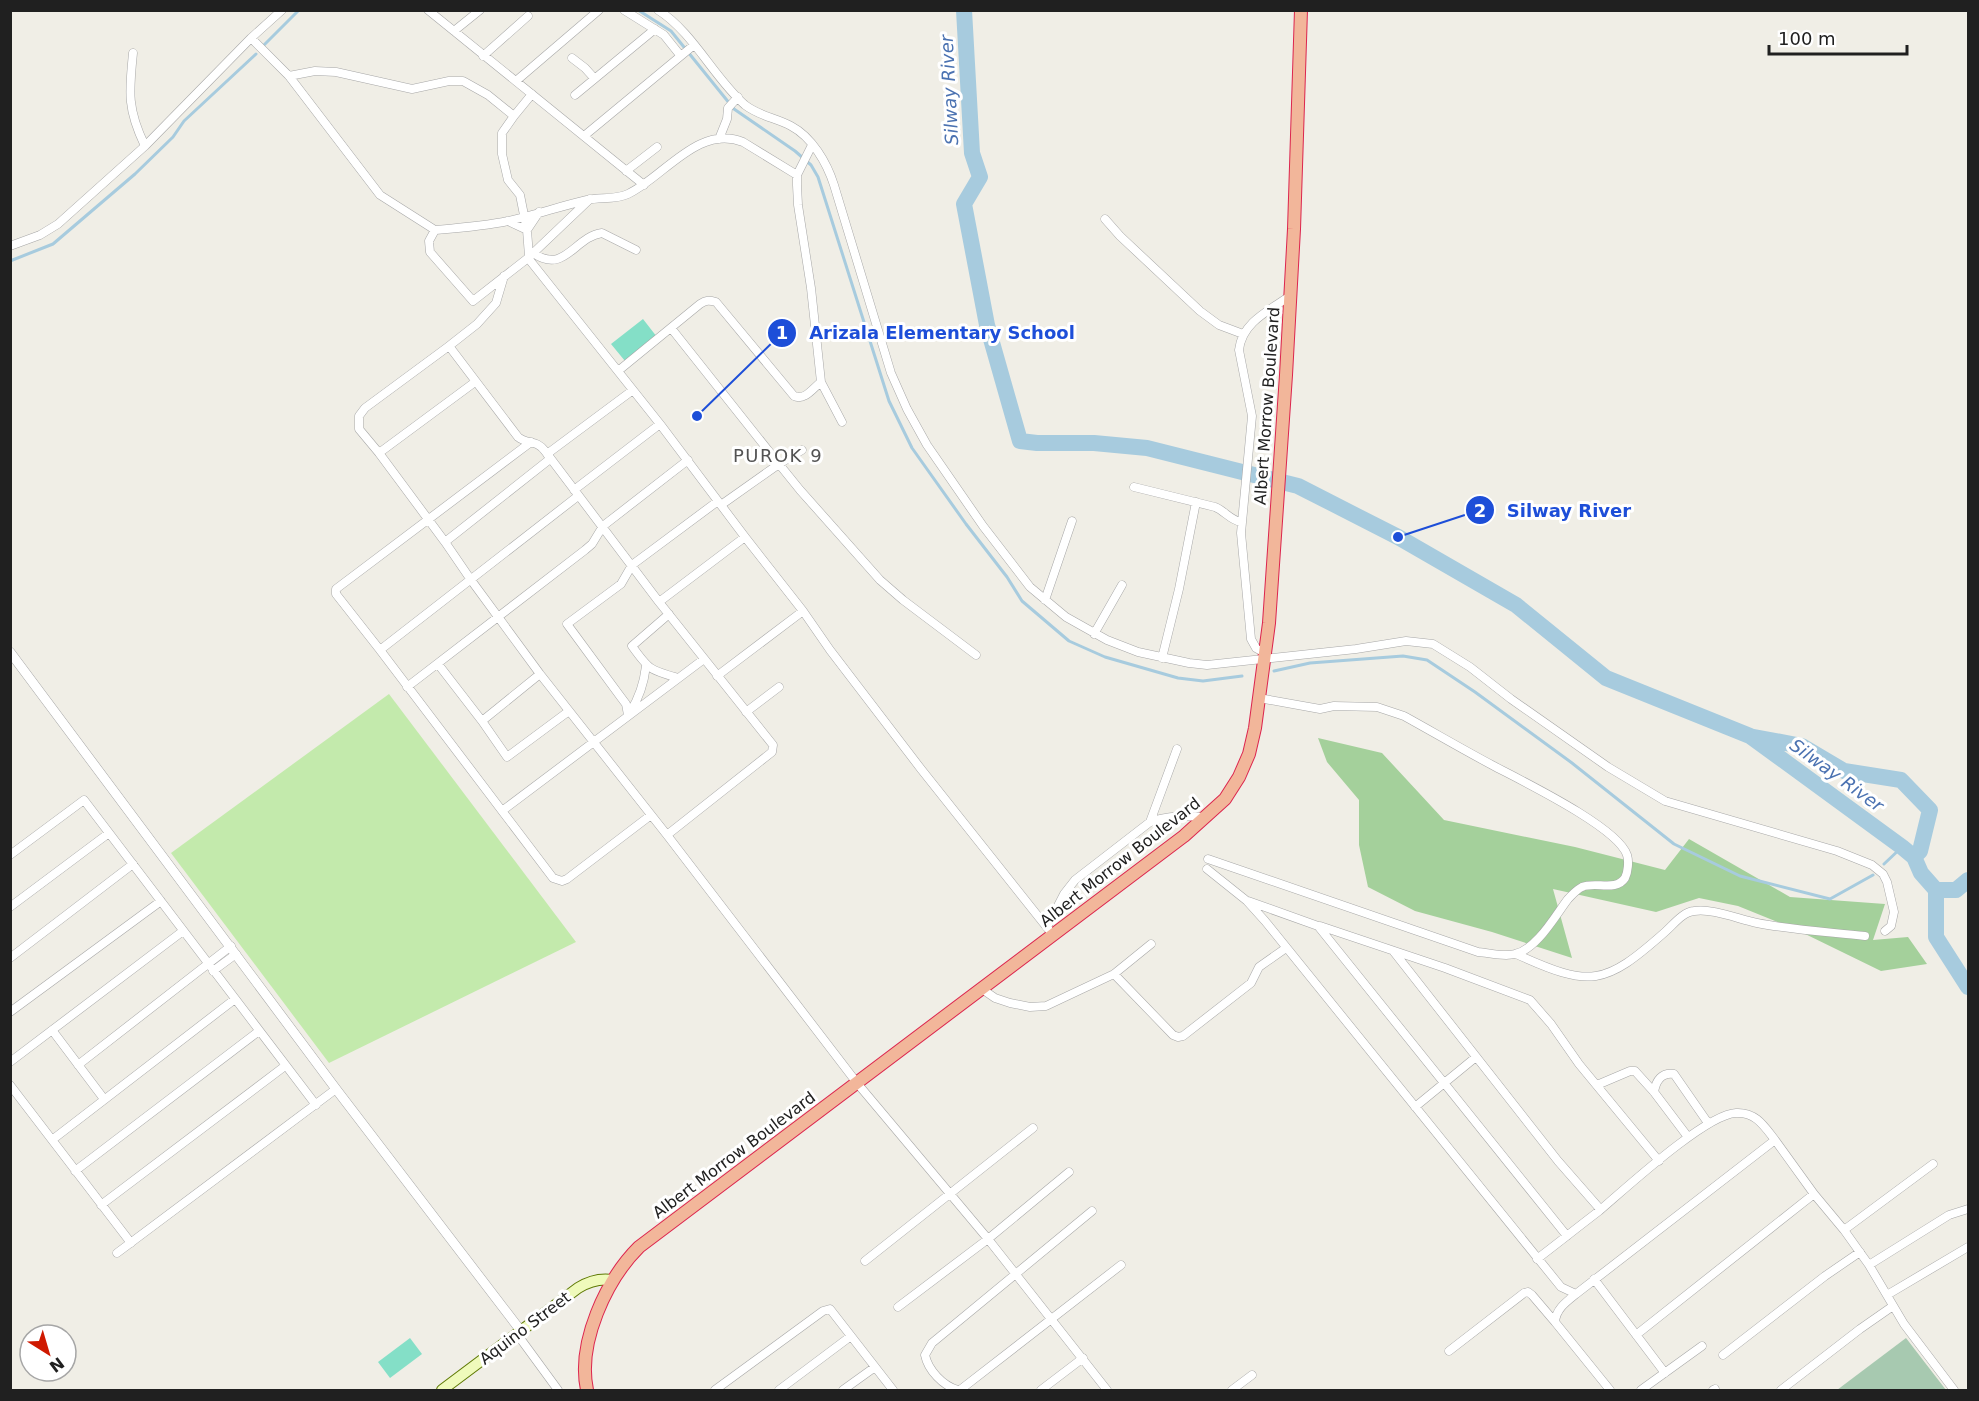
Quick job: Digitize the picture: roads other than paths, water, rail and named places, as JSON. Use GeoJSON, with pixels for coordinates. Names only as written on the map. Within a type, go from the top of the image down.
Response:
{"type":"FeatureCollection","features":[{"type":"Feature","properties":{"kind":"highway","name":"Albert Morrow Boulevard"},"geometry":{"type":"LineString","coordinates":[[587,1390],[584,1367],[587,1345],[603,1301],[624,1263],[639,1247],[982,989],[1050,931],[1207,818],[1225,799],[1239,777],[1249,754],[1269,623],[1286,375],[1301,10]]}},
{"type":"Feature","properties":{"kind":"main road","name":"Aquino Street"},"geometry":{"type":"LineString","coordinates":[[442,1390],[586,1283],[604,1278],[614,1280]]}},
{"type":"Feature","properties":{"kind":"street"},"geometry":{"type":"LineString","coordinates":[[10,246],[40,235],[58,224],[257,43],[282,10]]}},
{"type":"Feature","properties":{"kind":"street"},"geometry":{"type":"LineString","coordinates":[[428,10],[644,185]]}},
{"type":"Feature","properties":{"kind":"street"},"geometry":{"type":"LineString","coordinates":[[454,31],[480,10]]}},
{"type":"Feature","properties":{"kind":"street"},"geometry":{"type":"LineString","coordinates":[[516,81],[599,10]]}},
{"type":"Feature","properties":{"kind":"street"},"geometry":{"type":"LineString","coordinates":[[624,10],[664,35],[681,55]]}},
{"type":"Feature","properties":{"kind":"street"},"geometry":{"type":"LineString","coordinates":[[657,10],[677,25],[733,103],[791,126],[812,145],[824,160],[891,373],[907,409],[927,445],[983,526],[1030,587],[1066,616],[1094,634],[1138,652],[1207,665],[1264,656],[1356,649],[1406,641],[1433,644],[1470,667],[1511,699],[1608,767],[1665,801],[1838,851],[1872,865],[1883,874],[1887,882],[1894,912],[1891,926],[1885,931]]}},
{"type":"Feature","properties":{"kind":"street"},"geometry":{"type":"LineString","coordinates":[[483,56],[528,16]]}},
{"type":"Feature","properties":{"kind":"street"},"geometry":{"type":"LineString","coordinates":[[575,95],[655,29]]}},
{"type":"Feature","properties":{"kind":"street"},"geometry":{"type":"LineString","coordinates":[[257,43],[289,76],[376,190],[386,200],[435,230],[508,221],[590,199],[622,196],[644,185],[696,146],[719,139],[733,138],[743,142],[797,175]]}},
{"type":"Feature","properties":{"kind":"street"},"geometry":{"type":"LineString","coordinates":[[584,136],[692,46]]}},
{"type":"Feature","properties":{"kind":"street"},"geometry":{"type":"LineString","coordinates":[[133,53],[129,97],[133,121],[145,146]]}},
{"type":"Feature","properties":{"kind":"street"},"geometry":{"type":"LineString","coordinates":[[572,58],[594,78]]}},
{"type":"Feature","properties":{"kind":"street"},"geometry":{"type":"LineString","coordinates":[[289,76],[315,71],[336,72],[412,89],[450,81],[463,81],[488,95],[514,116]]}},
{"type":"Feature","properties":{"kind":"street"},"geometry":{"type":"LineString","coordinates":[[532,94],[502,133],[502,154],[506,177],[520,195],[530,256],[745,537],[804,610],[830,650],[907,750],[1050,931]]}},
{"type":"Feature","properties":{"kind":"street"},"geometry":{"type":"LineString","coordinates":[[719,139],[733,103]]}},
{"type":"Feature","properties":{"kind":"street"},"geometry":{"type":"LineString","coordinates":[[812,145],[797,175],[798,205],[811,288],[821,382],[842,422]]}},
{"type":"Feature","properties":{"kind":"street"},"geometry":{"type":"LineString","coordinates":[[626,171],[657,147]]}},
{"type":"Feature","properties":{"kind":"street"},"geometry":{"type":"LineString","coordinates":[[435,230],[429,241],[430,252],[473,301],[530,256],[590,199]]}},
{"type":"Feature","properties":{"kind":"street"},"geometry":{"type":"LineString","coordinates":[[527,230],[539,212]]}},
{"type":"Feature","properties":{"kind":"street"},"geometry":{"type":"LineString","coordinates":[[1105,219],[1200,311],[1219,325],[1243,334]]}},
{"type":"Feature","properties":{"kind":"street"},"geometry":{"type":"LineString","coordinates":[[508,221],[527,230]]}},
{"type":"Feature","properties":{"kind":"street"},"geometry":{"type":"LineString","coordinates":[[530,256],[557,260],[592,236],[602,233],[636,250]]}},
{"type":"Feature","properties":{"kind":"street"},"geometry":{"type":"LineString","coordinates":[[504,276],[499,295],[491,309],[477,324],[360,413],[359,429],[445,542],[540,674],[857,1083],[988,1239],[1107,1390]]}},
{"type":"Feature","properties":{"kind":"street"},"geometry":{"type":"LineString","coordinates":[[1264,656],[1251,639],[1242,548],[1241,518],[1251,428],[1251,405],[1240,358],[1240,341],[1256,319],[1290,296]]}},
{"type":"Feature","properties":{"kind":"street"},"geometry":{"type":"LineString","coordinates":[[618,371],[706,300],[716,302],[794,396],[803,398],[821,382]]}},
{"type":"Feature","properties":{"kind":"street"},"geometry":{"type":"LineString","coordinates":[[671,328],[800,490],[880,580],[976,655]]}},
{"type":"Feature","properties":{"kind":"street"},"geometry":{"type":"LineString","coordinates":[[449,346],[518,437],[524,442],[540,445],[659,602],[771,740],[774,749],[772,752],[666,835]]}},
{"type":"Feature","properties":{"kind":"street"},"geometry":{"type":"LineString","coordinates":[[379,453],[475,382]]}},
{"type":"Feature","properties":{"kind":"street"},"geometry":{"type":"LineString","coordinates":[[445,542],[633,390]]}},
{"type":"Feature","properties":{"kind":"street"},"geometry":{"type":"LineString","coordinates":[[380,650],[471,580],[660,424]]}},
{"type":"Feature","properties":{"kind":"street"},"geometry":{"type":"LineString","coordinates":[[531,442],[336,590],[336,594],[553,878],[562,881],[567,879],[651,816]]}},
{"type":"Feature","properties":{"kind":"street"},"geometry":{"type":"LineString","coordinates":[[628,716],[627,708],[620,696],[567,624],[621,584],[632,565],[720,503],[802,450]]}},
{"type":"Feature","properties":{"kind":"street"},"geometry":{"type":"LineString","coordinates":[[407,687],[589,547],[603,526],[688,460]]}},
{"type":"Feature","properties":{"kind":"street"},"geometry":{"type":"LineString","coordinates":[[1134,487],[1196,502],[1223,510],[1231,518],[1241,518]]}},
{"type":"Feature","properties":{"kind":"street"},"geometry":{"type":"LineString","coordinates":[[1162,657],[1179,589],[1196,502]]}},
{"type":"Feature","properties":{"kind":"street"},"geometry":{"type":"LineString","coordinates":[[1045,600],[1072,521]]}},
{"type":"Feature","properties":{"kind":"street"},"geometry":{"type":"LineString","coordinates":[[659,602],[745,537]]}},
{"type":"Feature","properties":{"kind":"street"},"geometry":{"type":"LineString","coordinates":[[1094,634],[1122,585]]}},
{"type":"Feature","properties":{"kind":"street"},"geometry":{"type":"LineString","coordinates":[[717,676],[804,610]]}},
{"type":"Feature","properties":{"kind":"street"},"geometry":{"type":"LineString","coordinates":[[669,614],[632,646],[652,671],[678,678]]}},
{"type":"Feature","properties":{"kind":"street"},"geometry":{"type":"LineString","coordinates":[[10,652],[519,1332],[558,1390]]}},
{"type":"Feature","properties":{"kind":"street"},"geometry":{"type":"LineString","coordinates":[[502,810],[704,659]]}},
{"type":"Feature","properties":{"kind":"street"},"geometry":{"type":"LineString","coordinates":[[438,664],[507,758],[569,711]]}},
{"type":"Feature","properties":{"kind":"street"},"geometry":{"type":"LineString","coordinates":[[628,716],[638,700],[646,666]]}},
{"type":"Feature","properties":{"kind":"street"},"geometry":{"type":"LineString","coordinates":[[482,721],[540,674]]}},
{"type":"Feature","properties":{"kind":"street"},"geometry":{"type":"LineString","coordinates":[[746,712],[779,687]]}},
{"type":"Feature","properties":{"kind":"street"},"geometry":{"type":"LineString","coordinates":[[1259,698],[1320,709],[1334,706],[1377,707],[1390,710],[1566,804],[1612,836],[1627,855],[1628,864],[1620,883],[1611,886],[1590,885],[1581,888],[1574,893],[1545,930],[1523,951],[1516,954]]}},
{"type":"Feature","properties":{"kind":"street"},"geometry":{"type":"LineString","coordinates":[[1150,822],[1177,749]]}},
{"type":"Feature","properties":{"kind":"street"},"geometry":{"type":"LineString","coordinates":[[10,855],[84,800],[316,1105]]}},
{"type":"Feature","properties":{"kind":"street"},"geometry":{"type":"LineString","coordinates":[[1050,931],[1064,894],[1075,880],[1150,822],[1160,818],[1207,818]]}},
{"type":"Feature","properties":{"kind":"street"},"geometry":{"type":"LineString","coordinates":[[10,907],[109,833]]}},
{"type":"Feature","properties":{"kind":"street"},"geometry":{"type":"LineString","coordinates":[[1208,859],[1478,952],[1516,954],[1565,974],[1595,977],[1610,974],[1629,963],[1684,914],[1699,910],[1758,923],[1865,936]]}},
{"type":"Feature","properties":{"kind":"street"},"geometry":{"type":"LineString","coordinates":[[10,958],[133,864]]}},
{"type":"Feature","properties":{"kind":"street"},"geometry":{"type":"LineString","coordinates":[[1207,869],[1247,901],[1286,948],[1561,1287],[1566,1302]]}},
{"type":"Feature","properties":{"kind":"street"},"geometry":{"type":"LineString","coordinates":[[10,1012],[161,901]]}},
{"type":"Feature","properties":{"kind":"street"},"geometry":{"type":"LineString","coordinates":[[1247,901],[1530,1000],[1659,1161]]}},
{"type":"Feature","properties":{"kind":"street"},"geometry":{"type":"LineString","coordinates":[[1318,926],[1567,1236]]}},
{"type":"Feature","properties":{"kind":"street"},"geometry":{"type":"LineString","coordinates":[[1332,930],[1332,943]]}},
{"type":"Feature","properties":{"kind":"street"},"geometry":{"type":"LineString","coordinates":[[10,1062],[183,931]]}},
{"type":"Feature","properties":{"kind":"street"},"geometry":{"type":"LineString","coordinates":[[982,989],[995,998],[1010,1003],[1030,1007],[1047,1006],[1114,974],[1151,944]]}},
{"type":"Feature","properties":{"kind":"street"},"geometry":{"type":"LineString","coordinates":[[1114,974],[1173,1035],[1178,1037],[1183,1036],[1251,983],[1259,967],[1286,948]]}},
{"type":"Feature","properties":{"kind":"street"},"geometry":{"type":"LineString","coordinates":[[78,1065],[233,950]]}},
{"type":"Feature","properties":{"kind":"street"},"geometry":{"type":"LineString","coordinates":[[1394,951],[1558,1161],[1600,1209]]}},
{"type":"Feature","properties":{"kind":"street"},"geometry":{"type":"LineString","coordinates":[[52,1140],[235,999]]}},
{"type":"Feature","properties":{"kind":"street"},"geometry":{"type":"LineString","coordinates":[[52,1030],[104,1099]]}},
{"type":"Feature","properties":{"kind":"street"},"geometry":{"type":"LineString","coordinates":[[75,1171],[259,1031]]}},
{"type":"Feature","properties":{"kind":"street"},"geometry":{"type":"LineString","coordinates":[[1415,1107],[1476,1057]]}},
{"type":"Feature","properties":{"kind":"street"},"geometry":{"type":"LineString","coordinates":[[101,1205],[285,1066]]}},
{"type":"Feature","properties":{"kind":"street"},"geometry":{"type":"LineString","coordinates":[[1597,1085],[1635,1071],[1688,1137]]}},
{"type":"Feature","properties":{"kind":"street"},"geometry":{"type":"LineString","coordinates":[[1654,1092],[1659,1078],[1674,1074],[1708,1123]]}},
{"type":"Feature","properties":{"kind":"street"},"geometry":{"type":"LineString","coordinates":[[10,1085],[131,1243]]}},
{"type":"Feature","properties":{"kind":"street"},"geometry":{"type":"LineString","coordinates":[[117,1253],[336,1089]]}},
{"type":"Feature","properties":{"kind":"street"},"geometry":{"type":"LineString","coordinates":[[1537,1259],[1708,1123],[1728,1114],[1745,1114],[1760,1120],[1814,1194],[1844,1230],[1869,1265],[1904,1324],[1954,1390]]}},
{"type":"Feature","properties":{"kind":"street"},"geometry":{"type":"LineString","coordinates":[[865,1261],[1033,1128]]}},
{"type":"Feature","properties":{"kind":"street"},"geometry":{"type":"LineString","coordinates":[[1555,1322],[1557,1313],[1566,1302],[1775,1140]]}},
{"type":"Feature","properties":{"kind":"street"},"geometry":{"type":"LineString","coordinates":[[1844,1230],[1933,1164]]}},
{"type":"Feature","properties":{"kind":"street"},"geometry":{"type":"LineString","coordinates":[[898,1307],[988,1239],[1069,1172]]}},
{"type":"Feature","properties":{"kind":"street"},"geometry":{"type":"LineString","coordinates":[[1636,1335],[1814,1194]]}},
{"type":"Feature","properties":{"kind":"street"},"geometry":{"type":"LineString","coordinates":[[1869,1265],[1949,1215],[1968,1209]]}},
{"type":"Feature","properties":{"kind":"street"},"geometry":{"type":"LineString","coordinates":[[1092,1211],[932,1343],[925,1355],[927,1362],[951,1389],[959,1390],[1121,1265]]}},
{"type":"Feature","properties":{"kind":"street"},"geometry":{"type":"LineString","coordinates":[[1887,1294],[1968,1247]]}},
{"type":"Feature","properties":{"kind":"street"},"geometry":{"type":"LineString","coordinates":[[1723,1355],[1825,1276],[1860,1252]]}},
{"type":"Feature","properties":{"kind":"street"},"geometry":{"type":"LineString","coordinates":[[1594,1279],[1665,1373]]}},
{"type":"Feature","properties":{"kind":"street"},"geometry":{"type":"LineString","coordinates":[[1561,1287],[1576,1294]]}},
{"type":"Feature","properties":{"kind":"street"},"geometry":{"type":"LineString","coordinates":[[1449,1351],[1528,1292],[1610,1390]]}},
{"type":"Feature","properties":{"kind":"street"},"geometry":{"type":"LineString","coordinates":[[1781,1390],[1893,1306]]}},
{"type":"Feature","properties":{"kind":"street"},"geometry":{"type":"LineString","coordinates":[[715,1390],[826,1309],[833,1311],[893,1390]]}},
{"type":"Feature","properties":{"kind":"street"},"geometry":{"type":"LineString","coordinates":[[779,1390],[852,1336]]}},
{"type":"Feature","properties":{"kind":"street"},"geometry":{"type":"LineString","coordinates":[[1641,1390],[1702,1346]]}},
{"type":"Feature","properties":{"kind":"street"},"geometry":{"type":"LineString","coordinates":[[1041,1390],[1083,1358]]}},
{"type":"Feature","properties":{"kind":"street"},"geometry":{"type":"LineString","coordinates":[[843,1390],[875,1367]]}},
{"type":"Feature","properties":{"kind":"street"},"geometry":{"type":"LineString","coordinates":[[1232,1390],[1252,1375]]}},
{"type":"Feature","properties":{"kind":"waterway"},"geometry":{"type":"LineString","coordinates":[[262,47],[299,10]]}},
{"type":"Feature","properties":{"kind":"waterway"},"geometry":{"type":"LineString","coordinates":[[638,10],[671,31],[734,109],[795,151],[811,165],[818,177],[889,401],[912,448],[1007,577],[1022,601],[1069,641],[1105,657],[1178,678],[1203,681],[1242,676]]}},
{"type":"Feature","properties":{"kind":"waterway","name":"Silway River"},"geometry":{"type":"LineString","coordinates":[[964,10],[972,153],[980,177],[964,204],[987,325],[1020,441],[1094,443],[1147,448],[1298,486],[1398,537],[1516,605],[1606,678],[1750,736],[1902,847],[1914,857],[1921,873],[1936,890],[1956,890],[1968,880]]}},
{"type":"Feature","properties":{"kind":"waterway"},"geometry":{"type":"LineString","coordinates":[[10,261],[53,244],[135,174],[173,137],[184,121],[256,54]]}},
{"type":"Feature","properties":{"kind":"waterway"},"geometry":{"type":"LineString","coordinates":[[1274,671],[1310,663],[1403,656],[1427,660],[1572,763],[1674,844],[1740,876],[1830,899],[1873,875]]}},
{"type":"Feature","properties":{"kind":"waterway"},"geometry":{"type":"LineString","coordinates":[[1754,737],[1802,746],[1844,771],[1901,780],[1930,810],[1920,851],[1914,857]]}},
{"type":"Feature","properties":{"kind":"waterway"},"geometry":{"type":"LineString","coordinates":[[1884,864],[1902,847]]}},
{"type":"Feature","properties":{"kind":"waterway"},"geometry":{"type":"LineString","coordinates":[[1936,890],[1936,937],[1968,987]]}},
{"type":"Feature","properties":{"kind":"place","name":"Arizala Elementary School"},"geometry":{"type":"Point","coordinates":[697,416]}},
{"type":"Feature","properties":{"kind":"place","name":"Silway River"},"geometry":{"type":"Point","coordinates":[1398,537]}},
{"type":"Feature","properties":{"kind":"district","name":"PUROK 9"},"geometry":{"type":"Point","coordinates":[778,455]}}]}
